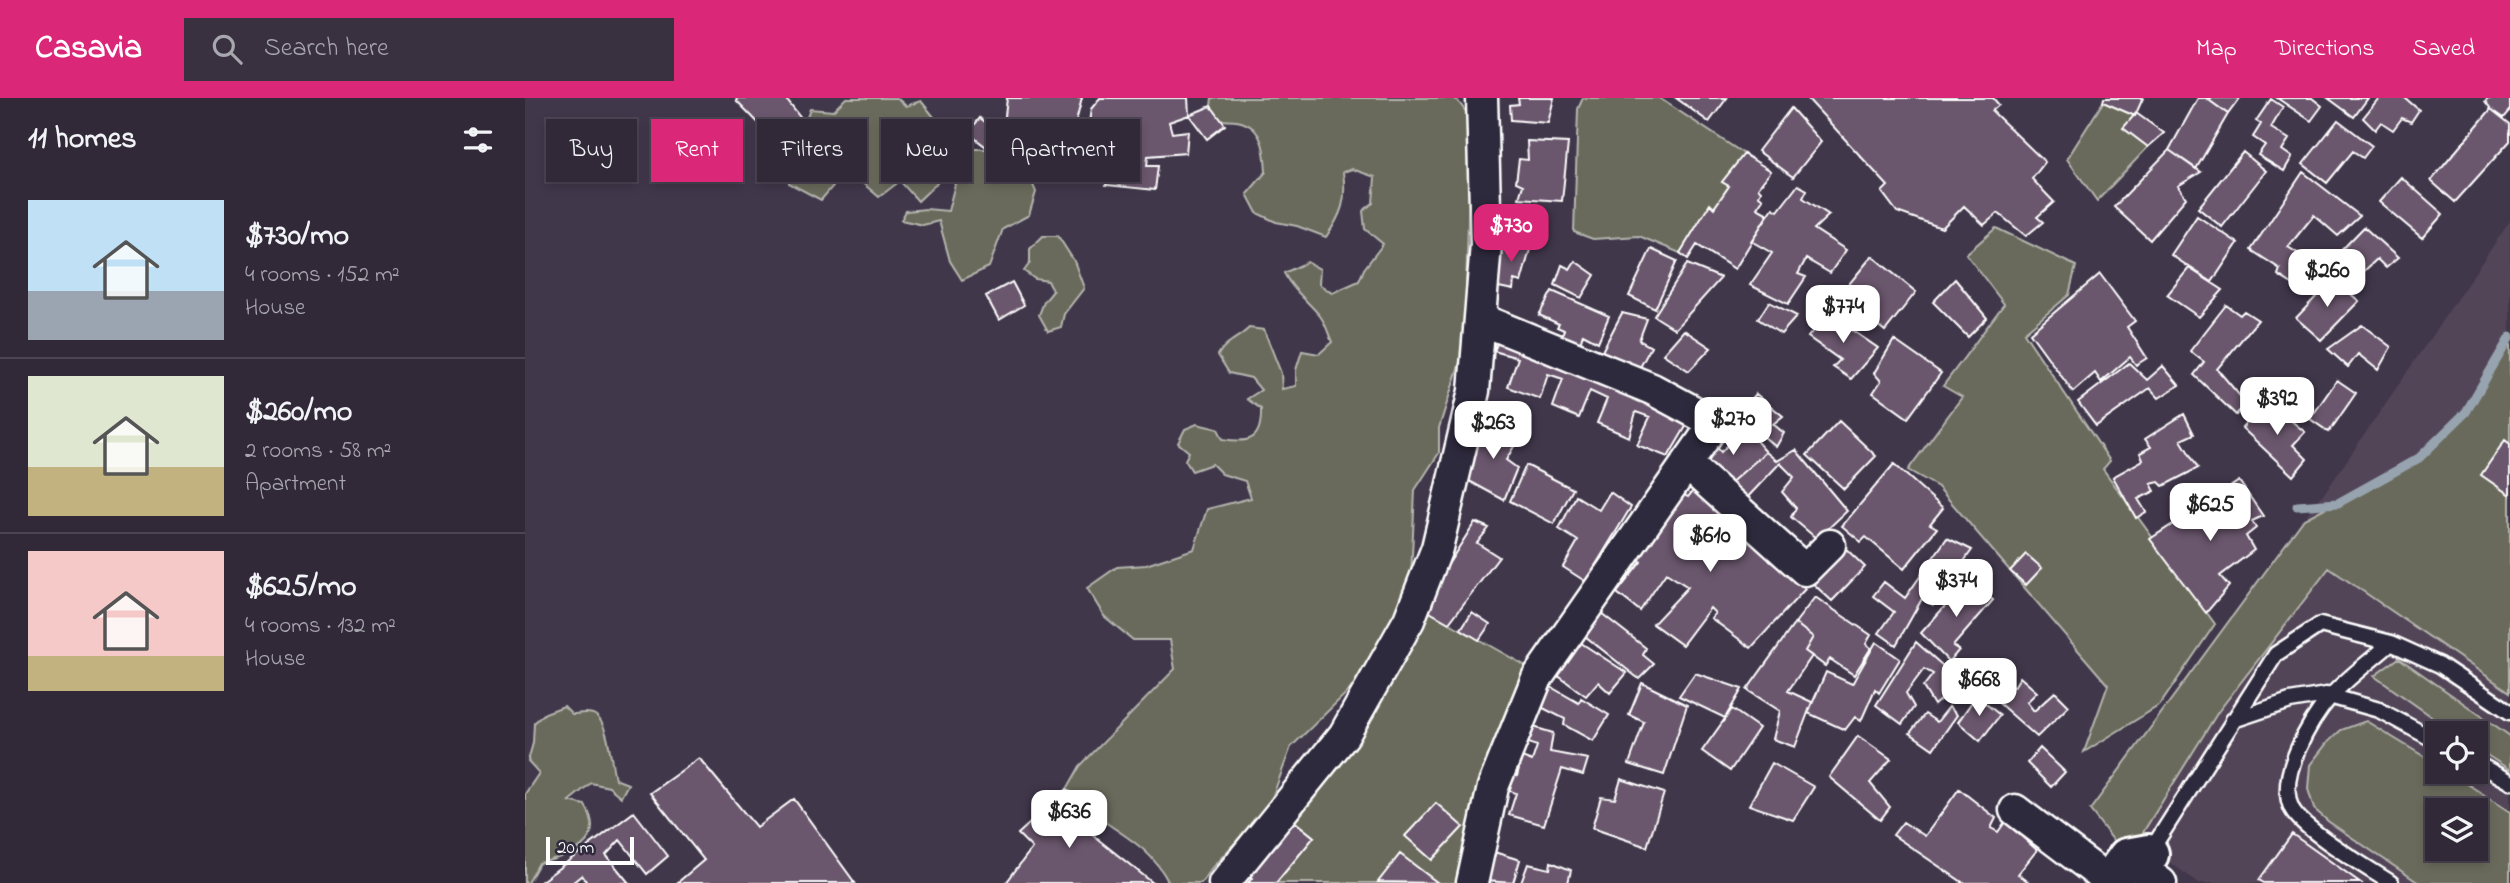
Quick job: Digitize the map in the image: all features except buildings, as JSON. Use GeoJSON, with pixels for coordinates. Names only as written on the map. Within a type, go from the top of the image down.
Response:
{"type":"FeatureCollection","features":[{"type":"Feature","properties":{"kind":"street"},"geometry":{"type":"LineString","coordinates":[[1224,883],[1344,735],[1409,620],[1437,548],[1474,391],[1486,244],[1482,98]]}},
{"type":"Feature","properties":{"kind":"street"},"geometry":{"type":"LineString","coordinates":[[1472,883],[1493,787],[1537,678],[1715,423],[1652,388],[1480,319]]}},
{"type":"Feature","properties":{"kind":"street"},"geometry":{"type":"LineString","coordinates":[[1687,464],[1805,570],[1830,545]]}},
{"type":"Feature","properties":{"kind":"street"},"geometry":{"type":"LineString","coordinates":[[2015,810],[2131,872]]}},
{"type":"Feature","properties":{"kind":"lane"},"geometry":{"type":"LineString","coordinates":[[2131,872],[2276,654],[2320,625],[2391,643],[2440,666],[2510,712]]}},
{"type":"Feature","properties":{"kind":"lane"},"geometry":{"type":"LineString","coordinates":[[2391,643],[2331,696],[2307,732],[2293,762],[2287,789],[2292,809],[2314,832],[2391,883]]}},
{"type":"Feature","properties":{"kind":"lane"},"geometry":{"type":"LineString","coordinates":[[2233,720],[2290,701],[2326,695],[2379,710],[2425,735]]}},
{"type":"Feature","properties":{"kind":"lane"},"geometry":{"type":"LineString","coordinates":[[2488,770],[2510,782]]}},
{"type":"Feature","properties":{"kind":"shaded area"},"geometry":{"type":"Polygon","coordinates":[[[2510,221],[2510,883],[2199,883],[2128,833],[2304,519],[2328,488],[2510,221]]]}},
{"type":"Feature","properties":{"kind":"green space"},"geometry":{"type":"Polygon","coordinates":[[[846,98],[897,98],[906,106],[921,101],[934,117],[881,119],[881,182],[899,182],[879,197],[861,182],[867,182],[867,119],[806,119],[810,109],[833,111],[846,98]]]}},
{"type":"Feature","properties":{"kind":"green space"},"geometry":{"type":"Polygon","coordinates":[[[1212,98],[1457,100],[1476,125],[1468,214],[1465,334],[1460,362],[1439,428],[1439,453],[1415,490],[1410,599],[1370,670],[1291,747],[1269,806],[1201,883],[1169,883],[1156,863],[1141,848],[1100,818],[1067,789],[1080,766],[1175,669],[1170,640],[1133,640],[1104,616],[1087,588],[1117,567],[1146,565],[1194,549],[1207,509],[1251,498],[1245,481],[1222,474],[1212,464],[1192,471],[1185,460],[1189,452],[1178,443],[1185,429],[1197,424],[1218,429],[1223,439],[1248,440],[1257,433],[1261,409],[1247,399],[1261,390],[1251,378],[1229,373],[1218,355],[1225,346],[1249,328],[1264,330],[1281,373],[1282,389],[1296,386],[1296,370],[1302,351],[1319,354],[1332,342],[1320,316],[1284,273],[1307,262],[1320,269],[1319,284],[1332,293],[1359,281],[1364,269],[1383,244],[1365,229],[1363,211],[1373,203],[1375,177],[1352,169],[1343,172],[1342,206],[1326,237],[1297,226],[1276,222],[1257,213],[1247,194],[1266,172],[1262,143],[1251,126],[1238,121],[1221,120],[1211,106],[1212,98]]]}},
{"type":"Feature","properties":{"kind":"green space"},"geometry":{"type":"Polygon","coordinates":[[[1583,98],[1659,98],[1744,154],[1722,182],[1729,186],[1714,208],[1710,205],[1680,253],[1639,236],[1593,239],[1574,232],[1578,109],[1583,98]]]}},
{"type":"Feature","properties":{"kind":"green space"},"geometry":{"type":"Polygon","coordinates":[[[2103,102],[2135,116],[2148,147],[2097,201],[2067,159],[2103,102]]]}},
{"type":"Feature","properties":{"kind":"green space"},"geometry":{"type":"Polygon","coordinates":[[[986,149],[986,182],[1032,182],[1036,192],[1029,215],[1003,229],[989,267],[962,280],[950,261],[939,221],[923,225],[901,220],[906,211],[948,211],[954,182],[972,182],[972,150],[986,149]]]}},
{"type":"Feature","properties":{"kind":"green space"},"geometry":{"type":"Polygon","coordinates":[[[789,182],[836,182],[821,200],[789,182]]]}},
{"type":"Feature","properties":{"kind":"green space"},"geometry":{"type":"Polygon","coordinates":[[[901,182],[938,182],[918,201],[901,182]]]}},
{"type":"Feature","properties":{"kind":"green space"},"geometry":{"type":"Polygon","coordinates":[[[1996,228],[2076,266],[2069,295],[2024,333],[2110,461],[2103,469],[2215,624],[2160,705],[2084,752],[2108,685],[1938,487],[1908,470],[1962,397],[1943,386],[2004,304],[1966,254],[1996,228]]]}},
{"type":"Feature","properties":{"kind":"green space"},"geometry":{"type":"Polygon","coordinates":[[[1043,236],[1058,236],[1074,261],[1084,288],[1064,314],[1061,327],[1048,331],[1039,315],[1044,302],[1053,291],[1048,281],[1035,279],[1024,271],[1030,263],[1030,249],[1043,236]]]}},
{"type":"Feature","properties":{"kind":"green space"},"geometry":{"type":"Polygon","coordinates":[[[2510,337],[2510,692],[2329,568],[2218,712],[2127,858],[2090,810],[2304,519],[2419,458],[2466,411],[2510,337]]]}},
{"type":"Feature","properties":{"kind":"green space"},"geometry":{"type":"Polygon","coordinates":[[[1421,607],[1533,670],[1459,883],[1276,883],[1314,837],[1289,817],[1421,607]]]}},
{"type":"Feature","properties":{"kind":"green space"},"geometry":{"type":"Polygon","coordinates":[[[2399,658],[2510,736],[2510,770],[2488,756],[2488,721],[2438,721],[2374,676],[2399,658]]]}},
{"type":"Feature","properties":{"kind":"green space"},"geometry":{"type":"Polygon","coordinates":[[[564,706],[572,714],[589,713],[600,719],[615,779],[628,784],[621,797],[609,787],[591,783],[569,801],[585,805],[591,818],[589,838],[573,852],[539,863],[528,883],[525,883],[525,794],[539,773],[528,761],[533,743],[534,723],[545,713],[564,706]]]}},
{"type":"Feature","properties":{"kind":"green space"},"geometry":{"type":"Polygon","coordinates":[[[2366,721],[2425,757],[2425,784],[2467,784],[2510,812],[2510,883],[2419,883],[2329,822],[2314,809],[2308,789],[2310,765],[2341,730],[2366,721]]]}},
{"type":"Feature","properties":{"kind":"waterway"},"geometry":{"type":"LineString","coordinates":[[2297,506],[2338,503],[2419,458],[2466,412],[2510,337]]}}]}
